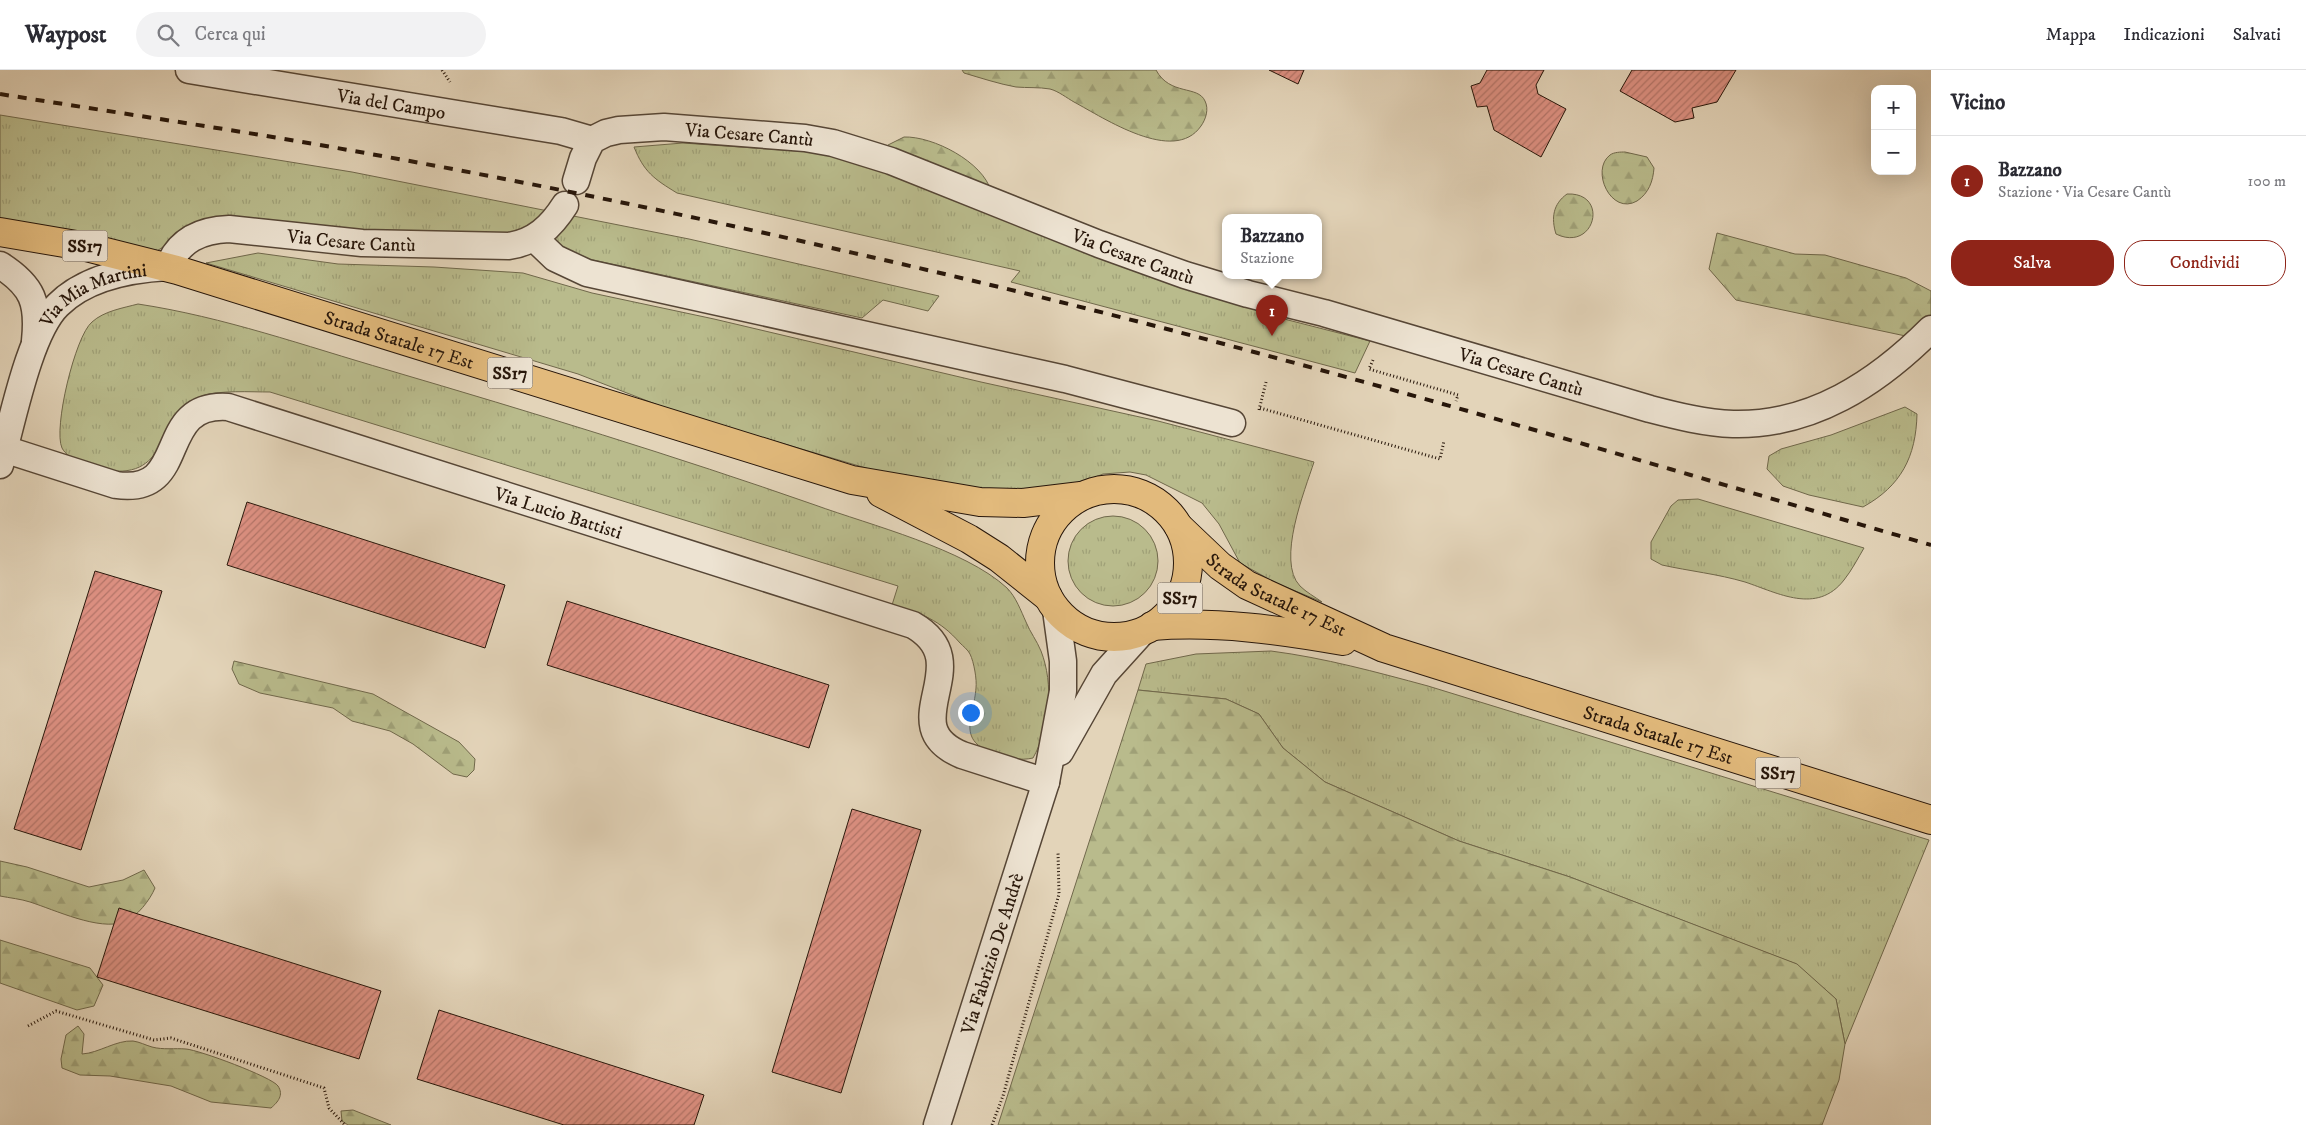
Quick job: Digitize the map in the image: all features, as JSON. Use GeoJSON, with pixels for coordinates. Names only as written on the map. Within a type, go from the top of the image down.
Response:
{"type":"FeatureCollection","features":[{"type":"Feature","properties":{"kind":"main road","name":"Strada Statale 17 Est"},"geometry":{"type":"LineString","coordinates":[[0,232],[82,246],[168,267],[852,480],[980,502],[1023,503],[1082,496]]}},
{"type":"Feature","properties":{"kind":"main road","name":"Strada Statale 17 Est"},"geometry":{"type":"LineString","coordinates":[[852,480],[934,519],[969,539],[999,558],[1052,603]]}},
{"type":"Feature","properties":{"kind":"main road","name":"SS17"},"geometry":{"type":"LineString","coordinates":[[1113,489],[1136,492],[1147,496],[1165,509],[1179,527],[1188,551],[1184,589],[1171,611],[1147,629],[1119,636],[1096,635],[1081,630],[1052,603],[1040,562],[1044,539],[1048,528],[1062,510],[1082,496],[1113,489]]}},
{"type":"Feature","properties":{"kind":"main road","name":"Strada Statale 17 Est"},"geometry":{"type":"LineString","coordinates":[[1179,527],[1220,566],[1247,584],[1384,648],[1931,820]]}},
{"type":"Feature","properties":{"kind":"main road","name":"Strada Statale 17 Est"},"geometry":{"type":"LineString","coordinates":[[1147,629],[1203,624],[1240,626],[1384,648]]}},
{"type":"Feature","properties":{"kind":"street","name":"Via del Campo"},"geometry":{"type":"LineString","coordinates":[[189,70],[561,131],[592,140]]}},
{"type":"Feature","properties":{"kind":"street","name":"Via Cesare Cantù"},"geometry":{"type":"LineString","coordinates":[[592,140],[606,133],[619,130],[664,127],[805,138],[832,143],[891,161],[1099,244],[1212,284],[1324,312],[1650,409],[1708,421],[1758,424],[1804,414],[1830,405],[1920,355],[1931,329]]}},
{"type":"Feature","properties":{"kind":"street"},"geometry":{"type":"LineString","coordinates":[[576,181],[582,158],[592,140]]}},
{"type":"Feature","properties":{"kind":"street","name":"Via Cesare Cantù"},"geometry":{"type":"LineString","coordinates":[[168,267],[174,254],[189,239],[199,234],[219,229],[362,243],[473,246],[522,244],[534,238],[557,218],[565,205]]}},
{"type":"Feature","properties":{"kind":"street"},"geometry":{"type":"LineString","coordinates":[[534,238],[555,258],[587,273],[1083,383],[1232,423]]}},
{"type":"Feature","properties":{"kind":"street","name":"Via Mia Martini"},"geometry":{"type":"LineString","coordinates":[[0,265],[19,278],[31,294],[36,310],[34,345]]}},
{"type":"Feature","properties":{"kind":"street","name":"Via Mia Martini"},"geometry":{"type":"LineString","coordinates":[[2,457],[34,345],[52,312],[76,292],[96,282],[125,272],[168,267]]}},
{"type":"Feature","properties":{"kind":"street","name":"Via Lucio Battisti"},"geometry":{"type":"LineString","coordinates":[[2,457],[116,485],[133,486],[149,481],[162,470],[179,430],[190,417],[204,409],[228,406],[914,625],[934,641],[940,656],[941,673],[931,710],[933,726],[941,741],[962,755],[1046,782]]}},
{"type":"Feature","properties":{"kind":"street","name":"Via Fabrizio De Andrè"},"geometry":{"type":"LineString","coordinates":[[937,1125],[1046,782],[1063,691],[1063,661],[1052,603]]}},
{"type":"Feature","properties":{"kind":"street","name":"Via Fabrizio De Andrè"},"geometry":{"type":"LineString","coordinates":[[1046,782],[1068,736],[1104,674],[1147,629]]}},
{"type":"Feature","properties":{"kind":"path"},"geometry":{"type":"LineString","coordinates":[[1381,362],[1372,360],[1369,369],[1458,394],[1456,401]]}},
{"type":"Feature","properties":{"kind":"path"},"geometry":{"type":"LineString","coordinates":[[1260,408],[1440,459],[1444,442]]}},
{"type":"Feature","properties":{"kind":"path"},"geometry":{"type":"LineString","coordinates":[[992,1125],[1003,1096],[1059,894],[1058,848],[1033,824]]}},
{"type":"Feature","properties":{"kind":"path"},"geometry":{"type":"LineString","coordinates":[[28,1026],[56,1011],[154,1040],[171,1038],[324,1088],[329,1108],[345,1125]]}},
{"type":"Feature","properties":{"kind":"green space"},"geometry":{"type":"Polygon","coordinates":[[[962,70],[1156,70],[1169,84],[1201,96],[1207,107],[1206,114],[1201,126],[1189,137],[1174,141],[1157,140],[1120,127],[1053,90],[1010,86],[964,73],[962,70]]]}},
{"type":"Feature","properties":{"kind":"green space"},"geometry":{"type":"Polygon","coordinates":[[[0,115],[352,172],[689,239],[939,296],[928,311],[883,300],[862,318],[565,254],[183,235],[155,252],[0,223],[0,115]]]}},
{"type":"Feature","properties":{"kind":"green space"},"geometry":{"type":"Polygon","coordinates":[[[904,137],[929,141],[968,161],[986,180],[991,191],[883,152],[888,145],[904,137]]]}},
{"type":"Feature","properties":{"kind":"green space"},"geometry":{"type":"Polygon","coordinates":[[[683,143],[811,152],[858,160],[935,189],[1051,239],[1148,276],[1288,320],[1370,341],[1355,373],[1011,282],[1020,271],[677,193],[646,169],[634,147],[683,143]]]}},
{"type":"Feature","properties":{"kind":"green space"},"geometry":{"type":"Polygon","coordinates":[[[1625,152],[1647,157],[1654,168],[1653,178],[1645,194],[1637,201],[1628,204],[1619,202],[1612,197],[1606,189],[1602,171],[1604,162],[1610,155],[1625,152]]]}},
{"type":"Feature","properties":{"kind":"green space"},"geometry":{"type":"Polygon","coordinates":[[[1567,194],[1580,196],[1589,202],[1593,211],[1588,229],[1580,235],[1569,238],[1556,234],[1554,222],[1556,207],[1567,194]]]}},
{"type":"Feature","properties":{"kind":"green space"},"geometry":{"type":"Polygon","coordinates":[[[1717,233],[1795,254],[1825,255],[1906,278],[1931,291],[1931,320],[1915,338],[1736,300],[1709,269],[1717,233]]]}},
{"type":"Feature","properties":{"kind":"green space"},"geometry":{"type":"Polygon","coordinates":[[[258,253],[338,264],[434,267],[523,273],[592,293],[714,319],[981,382],[1158,421],[1314,462],[1299,507],[1292,543],[1291,560],[1293,575],[1300,586],[1322,602],[1276,583],[1240,563],[1219,524],[1202,503],[1146,475],[1130,472],[1103,474],[1060,491],[1034,497],[910,481],[676,412],[578,374],[206,263],[258,253]]]}},
{"type":"Feature","properties":{"kind":"green space"},"geometry":{"type":"Polygon","coordinates":[[[138,304],[233,324],[603,435],[916,539],[967,561],[989,574],[1007,588],[1018,604],[1041,651],[1048,677],[1049,691],[1046,720],[1039,746],[1033,758],[1019,759],[1005,757],[983,749],[975,742],[971,735],[970,727],[975,699],[976,676],[970,654],[945,628],[921,614],[892,605],[898,586],[270,392],[209,394],[187,404],[176,416],[153,456],[143,465],[127,471],[105,470],[75,460],[62,448],[60,422],[67,383],[79,345],[85,331],[97,318],[114,310],[138,304]]]}},
{"type":"Feature","properties":{"kind":"green space"},"geometry":{"type":"Polygon","coordinates":[[[1905,407],[1917,414],[1913,444],[1904,469],[1887,490],[1863,507],[1809,495],[1783,486],[1767,469],[1769,456],[1781,449],[1831,435],[1905,407]]]}},
{"type":"Feature","properties":{"kind":"green space"},"geometry":{"type":"Polygon","coordinates":[[[1698,499],[1864,548],[1847,576],[1833,591],[1822,597],[1810,599],[1784,595],[1724,577],[1662,565],[1651,559],[1651,542],[1671,506],[1678,500],[1698,499]]]}},
{"type":"Feature","properties":{"kind":"green space"},"geometry":{"type":"Polygon","coordinates":[[[1113,516],[1130,520],[1145,529],[1154,544],[1158,561],[1154,578],[1145,593],[1130,602],[1113,606],[1096,602],[1081,593],[1072,578],[1068,561],[1072,544],[1081,529],[1096,520],[1113,516]]]}},
{"type":"Feature","properties":{"kind":"green space"},"geometry":{"type":"Polygon","coordinates":[[[1271,651],[1331,661],[1428,686],[1929,840],[1845,1044],[1836,999],[1796,964],[1570,877],[1459,841],[1325,782],[1283,748],[1259,714],[1226,699],[1138,690],[1146,664],[1196,654],[1271,651]]]}},
{"type":"Feature","properties":{"kind":"green space"},"geometry":{"type":"Polygon","coordinates":[[[234,661],[373,694],[459,742],[475,759],[474,770],[467,777],[453,774],[413,744],[390,731],[352,721],[333,708],[260,693],[239,684],[232,669],[234,661]]]}},
{"type":"Feature","properties":{"kind":"green space"},"geometry":{"type":"Polygon","coordinates":[[[1138,690],[1226,699],[1259,714],[1283,748],[1325,782],[1459,841],[1570,877],[1797,964],[1836,999],[1845,1044],[1839,1080],[1822,1125],[998,1125],[1138,690]]]}},
{"type":"Feature","properties":{"kind":"green space"},"geometry":{"type":"Polygon","coordinates":[[[0,861],[27,867],[89,887],[123,880],[144,870],[155,888],[142,908],[129,920],[114,924],[90,922],[27,901],[0,896],[0,861]]]}},
{"type":"Feature","properties":{"kind":"green space"},"geometry":{"type":"Polygon","coordinates":[[[0,940],[90,968],[103,985],[94,1006],[77,1010],[0,983],[0,940]]]}},
{"type":"Feature","properties":{"kind":"green space"},"geometry":{"type":"Polygon","coordinates":[[[78,1026],[84,1034],[82,1054],[127,1041],[138,1042],[156,1048],[186,1049],[235,1064],[273,1082],[280,1089],[279,1098],[271,1108],[211,1102],[171,1086],[110,1076],[80,1075],[62,1068],[61,1059],[66,1035],[78,1026]]]}},
{"type":"Feature","properties":{"kind":"green space"},"geometry":{"type":"Polygon","coordinates":[[[353,1110],[391,1125],[348,1125],[342,1121],[341,1111],[353,1110]]]}},
{"type":"Feature","properties":{"kind":"building"},"geometry":{"type":"Polygon","coordinates":[[[1269,70],[1304,70],[1298,84],[1269,70]]]}},
{"type":"Feature","properties":{"kind":"building"},"geometry":{"type":"Polygon","coordinates":[[[1487,70],[1544,70],[1536,85],[1538,94],[1566,109],[1541,157],[1494,130],[1487,106],[1477,107],[1471,86],[1480,83],[1487,70]]]}},
{"type":"Feature","properties":{"kind":"building"},"geometry":{"type":"Polygon","coordinates":[[[1632,70],[1736,70],[1717,102],[1692,108],[1694,118],[1675,122],[1620,91],[1632,70]]]}},
{"type":"Feature","properties":{"kind":"building"},"geometry":{"type":"Polygon","coordinates":[[[247,502],[505,585],[485,648],[227,565],[247,502]]]}},
{"type":"Feature","properties":{"kind":"building"},"geometry":{"type":"Polygon","coordinates":[[[95,571],[162,591],[81,850],[14,829],[95,571]]]}},
{"type":"Feature","properties":{"kind":"building"},"geometry":{"type":"Polygon","coordinates":[[[567,601],[829,685],[809,748],[547,665],[567,601]]]}},
{"type":"Feature","properties":{"kind":"building"},"geometry":{"type":"Polygon","coordinates":[[[852,809],[921,830],[841,1093],[772,1072],[852,809]]]}},
{"type":"Feature","properties":{"kind":"building"},"geometry":{"type":"Polygon","coordinates":[[[119,908],[381,991],[359,1059],[97,977],[119,908]]]}},
{"type":"Feature","properties":{"kind":"building"},"geometry":{"type":"Polygon","coordinates":[[[439,1010],[704,1095],[694,1125],[564,1125],[417,1079],[439,1010]]]}},
{"type":"Feature","properties":{"kind":"railway"},"geometry":{"type":"LineString","coordinates":[[0,94],[266,136],[439,166],[692,217],[944,274],[1141,322],[1368,383],[1931,545]]}},
{"type":"Feature","properties":{"kind":"place","name":"Bazzano"},"geometry":{"type":"Point","coordinates":[1272,336]}}]}
